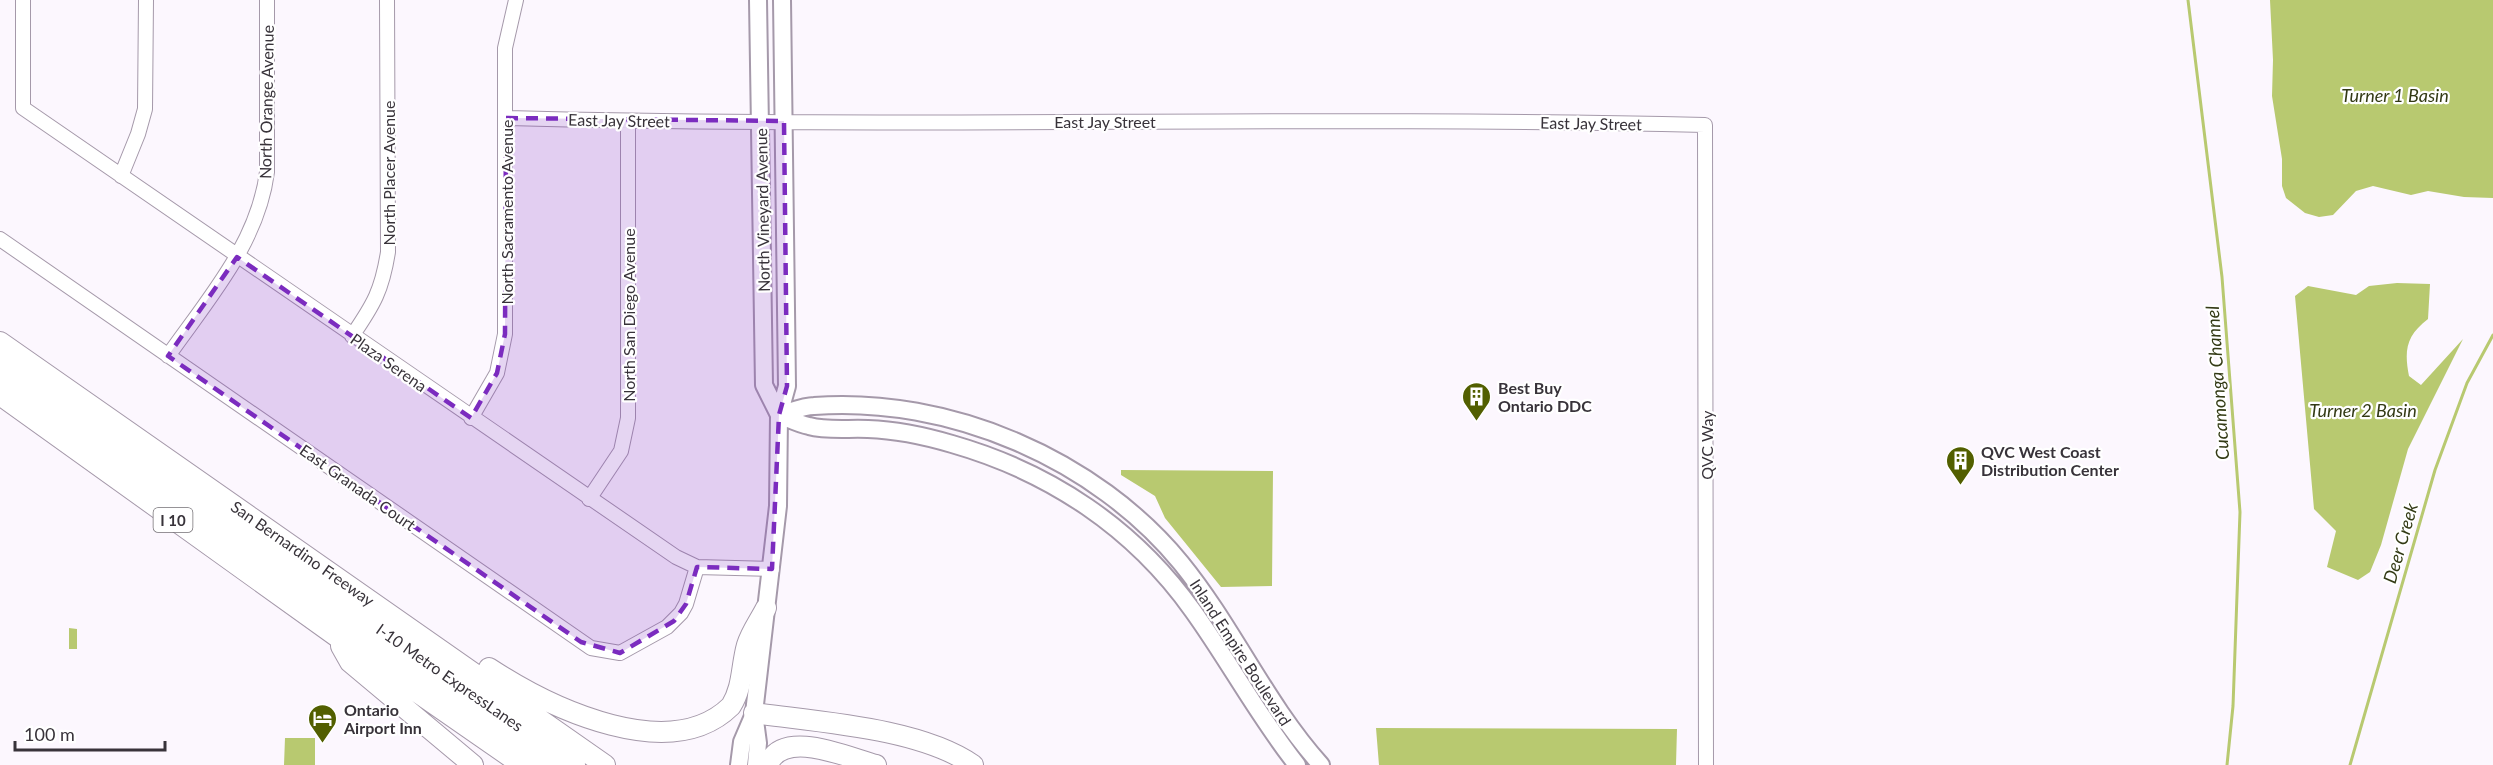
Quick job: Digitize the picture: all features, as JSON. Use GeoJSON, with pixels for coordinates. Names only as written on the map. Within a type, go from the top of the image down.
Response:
{"type":"FeatureCollection","features":[{"type":"Feature","properties":{"kind":"highway","name":"San Bernardino Freeway"},"geometry":{"type":"LineString","coordinates":[[0,342],[605,765]]}},
{"type":"Feature","properties":{"kind":"highway","name":"I-10 Metro ExpressLanes"},"geometry":{"type":"LineString","coordinates":[[0,361],[575,765]]}},
{"type":"Feature","properties":{"kind":"highway","name":"I-10 Metro ExpressLanes"},"geometry":{"type":"LineString","coordinates":[[0,379],[550,765]]}},
{"type":"Feature","properties":{"kind":"highway","name":"I 10"},"geometry":{"type":"LineString","coordinates":[[0,395],[336,636],[522,765]]}},
{"type":"Feature","properties":{"kind":"highway"},"geometry":{"type":"LineString","coordinates":[[378,605],[431,628],[559,713],[590,731],[625,747]]}},
{"type":"Feature","properties":{"kind":"highway"},"geometry":{"type":"LineString","coordinates":[[660,750],[681,747],[699,738],[727,712],[739,692],[747,644],[766,608]]}},
{"type":"Feature","properties":{"kind":"highway"},"geometry":{"type":"LineString","coordinates":[[336,636],[350,662],[473,765]]}},
{"type":"Feature","properties":{"kind":"highway"},"geometry":{"type":"LineString","coordinates":[[754,713],[921,741],[953,753],[973,765]]}},
{"type":"Feature","properties":{"kind":"highway"},"geometry":{"type":"LineString","coordinates":[[768,765],[778,751],[794,746],[814,748],[876,765]]}},
{"type":"Feature","properties":{"kind":"main road","name":"North Vineyard Avenue"},"geometry":{"type":"LineString","coordinates":[[758,0],[764,386],[779,415]]}},
{"type":"Feature","properties":{"kind":"main road","name":"North Vineyard Avenue"},"geometry":{"type":"LineString","coordinates":[[756,765],[758,743],[754,713],[778,506],[779,415],[788,386],[782,0]]}},
{"type":"Feature","properties":{"kind":"main road","name":"Inland Empire Boulevard"},"geometry":{"type":"LineString","coordinates":[[779,415],[812,406],[916,411],[992,432],[1026,446],[1070,470],[1154,531],[1208,598],[1284,719],[1321,765]]}},
{"type":"Feature","properties":{"kind":"main road","name":"Inland Empire Boulevard"},"geometry":{"type":"LineString","coordinates":[[779,415],[811,427],[871,429],[949,443],[993,456],[1038,476],[1076,498],[1113,525],[1161,571],[1193,610],[1275,737],[1297,765]]}},
{"type":"Feature","properties":{"kind":"main road","name":"North Vineyard Avenue"},"geometry":{"type":"LineString","coordinates":[[739,765],[742,742],[754,713]]}},
{"type":"Feature","properties":{"kind":"street","name":"Plaza Serena"},"geometry":{"type":"LineString","coordinates":[[23,0],[23,108],[589,499],[676,556],[697,567],[772,569]]}},
{"type":"Feature","properties":{"kind":"street"},"geometry":{"type":"LineString","coordinates":[[121,176],[138,134],[145,109],[146,0]]}},
{"type":"Feature","properties":{"kind":"street","name":"North Orange Avenue"},"geometry":{"type":"LineString","coordinates":[[168,356],[237,257],[258,213],[267,172],[267,0]]}},
{"type":"Feature","properties":{"kind":"street","name":"North Placer Avenue"},"geometry":{"type":"LineString","coordinates":[[352,336],[376,301],[388,252],[387,0]]}},
{"type":"Feature","properties":{"kind":"street","name":"North Sacramento Avenue"},"geometry":{"type":"LineString","coordinates":[[471,418],[497,373],[505,334],[506,48],[516,0]]}},
{"type":"Feature","properties":{"kind":"street","name":"East Jay Street"},"geometry":{"type":"LineString","coordinates":[[506,118],[628,121],[1705,124]]}},
{"type":"Feature","properties":{"kind":"street","name":"North San Diego Avenue"},"geometry":{"type":"LineString","coordinates":[[589,499],[621,451],[628,418],[628,121]]}},
{"type":"Feature","properties":{"kind":"street","name":"QVC Way"},"geometry":{"type":"LineString","coordinates":[[1705,124],[1706,765]]}},
{"type":"Feature","properties":{"kind":"street","name":"East Granada Court"},"geometry":{"type":"LineString","coordinates":[[0,239],[591,648],[620,653],[666,627],[681,613],[686,604],[697,567]]}},
{"type":"Feature","properties":{"kind":"highlighted area"},"geometry":{"type":"Polygon","coordinates":[[[506,118],[784,121],[787,386],[779,415],[772,569],[697,567],[686,604],[674,621],[620,653],[581,642],[168,356],[237,257],[471,418],[497,373],[505,334],[506,118]]]}},
{"type":"Feature","properties":{"kind":"water","name":"Turner 1 Basin"},"geometry":{"type":"Polygon","coordinates":[[[2270,0],[2493,0],[2493,198],[2464,197],[2428,191],[2411,195],[2373,186],[2356,191],[2333,215],[2319,217],[2305,213],[2286,198],[2282,186],[2282,159],[2272,96],[2270,0]]]}},
{"type":"Feature","properties":{"kind":"water","name":"Turner 2 Basin"},"geometry":{"type":"Polygon","coordinates":[[[2397,283],[2430,284],[2428,319],[2415,331],[2408,344],[2409,376],[2421,385],[2463,339],[2408,449],[2381,545],[2370,572],[2358,580],[2327,567],[2336,531],[2314,509],[2295,296],[2308,286],[2356,295],[2369,286],[2397,283]]]}},
{"type":"Feature","properties":{"kind":"water"},"geometry":{"type":"Polygon","coordinates":[[[1121,470],[1273,471],[1272,586],[1221,587],[1165,518],[1155,496],[1121,475],[1121,470]]]}},
{"type":"Feature","properties":{"kind":"water"},"geometry":{"type":"Polygon","coordinates":[[[69,628],[77,629],[77,649],[69,649],[69,628]]]}},
{"type":"Feature","properties":{"kind":"water"},"geometry":{"type":"Polygon","coordinates":[[[1376,728],[1677,729],[1676,765],[1379,765],[1376,728]]]}},
{"type":"Feature","properties":{"kind":"water"},"geometry":{"type":"Polygon","coordinates":[[[285,738],[315,738],[315,765],[284,765],[285,738]]]}},
{"type":"Feature","properties":{"kind":"waterway","name":"Cucamonga Channel"},"geometry":{"type":"LineString","coordinates":[[2188,0],[2222,277],[2240,512],[2233,706],[2227,765]]}},
{"type":"Feature","properties":{"kind":"waterway","name":"Deer Creek"},"geometry":{"type":"LineString","coordinates":[[2350,765],[2435,470],[2467,383],[2493,335]]}},
{"type":"Feature","properties":{"kind":"place","name":"Best Buy Ontario DDC"},"geometry":{"type":"Point","coordinates":[1477,422]}},
{"type":"Feature","properties":{"kind":"place","name":"QVC West Coast Distribution Center"},"geometry":{"type":"Point","coordinates":[1960,486]}},
{"type":"Feature","properties":{"kind":"place","name":"Ontario Airport Inn"},"geometry":{"type":"Point","coordinates":[323,744]}}]}
